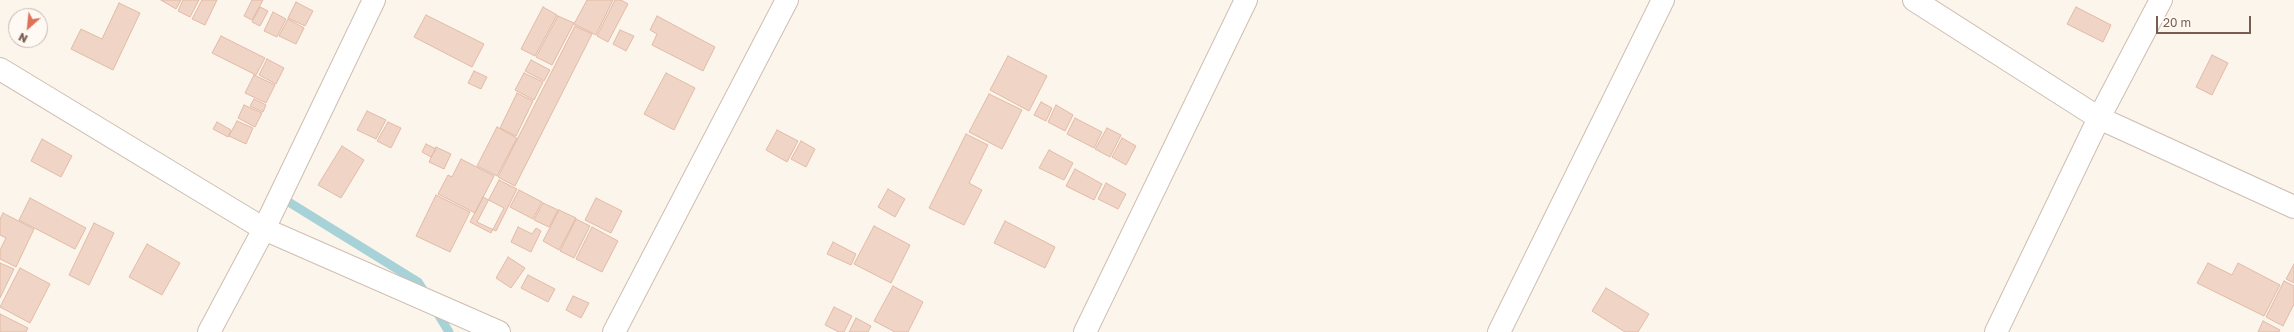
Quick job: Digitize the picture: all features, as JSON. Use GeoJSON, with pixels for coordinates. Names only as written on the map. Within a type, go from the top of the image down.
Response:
{"type":"FeatureCollection","features":[{"type":"Feature","properties":{"kind":"street"},"geometry":{"type":"LineString","coordinates":[[209,332],[264,229],[374,0]]}},
{"type":"Feature","properties":{"kind":"street"},"geometry":{"type":"LineString","coordinates":[[614,332],[787,0]]}},
{"type":"Feature","properties":{"kind":"street"},"geometry":{"type":"LineString","coordinates":[[1085,332],[1246,0]]}},
{"type":"Feature","properties":{"kind":"street"},"geometry":{"type":"LineString","coordinates":[[1499,332],[1663,0]]}},
{"type":"Feature","properties":{"kind":"street"},"geometry":{"type":"LineString","coordinates":[[1914,0],[2099,118],[2294,207]]}},
{"type":"Feature","properties":{"kind":"street"},"geometry":{"type":"LineString","coordinates":[[1996,332],[2099,118],[2161,0]]}},
{"type":"Feature","properties":{"kind":"street"},"geometry":{"type":"LineString","coordinates":[[0,69],[264,229],[499,332]]}},
{"type":"Feature","properties":{"kind":"building"},"geometry":{"type":"Polygon","coordinates":[[[161,0],[181,0],[176,9],[161,0]]]}},
{"type":"Feature","properties":{"kind":"building"},"geometry":{"type":"Polygon","coordinates":[[[183,0],[199,0],[190,17],[178,11],[183,0]]]}},
{"type":"Feature","properties":{"kind":"building"},"geometry":{"type":"Polygon","coordinates":[[[202,0],[217,0],[205,25],[192,19],[202,0]]]}},
{"type":"Feature","properties":{"kind":"building"},"geometry":{"type":"Polygon","coordinates":[[[252,0],[263,0],[252,20],[244,16],[252,0]]]}},
{"type":"Feature","properties":{"kind":"building"},"geometry":{"type":"Polygon","coordinates":[[[587,0],[613,0],[596,35],[574,24],[587,0]]]}},
{"type":"Feature","properties":{"kind":"building"},"geometry":{"type":"Polygon","coordinates":[[[615,0],[621,0],[628,4],[608,42],[597,36],[615,0]]]}},
{"type":"Feature","properties":{"kind":"building"},"geometry":{"type":"Polygon","coordinates":[[[296,2],[313,11],[305,26],[288,18],[296,2]]]}},
{"type":"Feature","properties":{"kind":"building"},"geometry":{"type":"Polygon","coordinates":[[[119,3],[140,13],[113,70],[71,49],[81,29],[102,39],[119,3]]]}},
{"type":"Feature","properties":{"kind":"building"},"geometry":{"type":"Polygon","coordinates":[[[260,7],[268,11],[260,26],[252,22],[260,7]]]}},
{"type":"Feature","properties":{"kind":"building"},"geometry":{"type":"Polygon","coordinates":[[[543,7],[557,15],[535,56],[521,49],[543,7]]]}},
{"type":"Feature","properties":{"kind":"building"},"geometry":{"type":"Polygon","coordinates":[[[2076,7],[2111,25],[2103,42],[2067,24],[2076,7]]]}},
{"type":"Feature","properties":{"kind":"building"},"geometry":{"type":"Polygon","coordinates":[[[273,12],[286,19],[277,37],[264,31],[273,12]]]}},
{"type":"Feature","properties":{"kind":"building"},"geometry":{"type":"Polygon","coordinates":[[[426,15],[484,44],[472,67],[414,37],[426,15]]]}},
{"type":"Feature","properties":{"kind":"building"},"geometry":{"type":"Polygon","coordinates":[[[558,16],[574,23],[552,65],[536,57],[558,16]]]}},
{"type":"Feature","properties":{"kind":"building"},"geometry":{"type":"Polygon","coordinates":[[[657,16],[715,47],[703,71],[652,45],[657,34],[650,30],[657,16]]]}},
{"type":"Feature","properties":{"kind":"building"},"geometry":{"type":"Polygon","coordinates":[[[288,19],[304,28],[296,44],[279,36],[288,19]]]}},
{"type":"Feature","properties":{"kind":"building"},"geometry":{"type":"Polygon","coordinates":[[[575,26],[592,34],[515,186],[498,177],[575,26]]]}},
{"type":"Feature","properties":{"kind":"building"},"geometry":{"type":"Polygon","coordinates":[[[620,30],[634,36],[626,51],[613,44],[620,30]]]}},
{"type":"Feature","properties":{"kind":"building"},"geometry":{"type":"Polygon","coordinates":[[[221,36],[265,58],[256,75],[212,53],[221,36]]]}},
{"type":"Feature","properties":{"kind":"building"},"geometry":{"type":"Polygon","coordinates":[[[2212,55],[2228,63],[2212,95],[2196,87],[2212,55]]]}},
{"type":"Feature","properties":{"kind":"building"},"geometry":{"type":"Polygon","coordinates":[[[1008,56],[1047,76],[1029,111],[990,90],[1008,56]]]}},
{"type":"Feature","properties":{"kind":"building"},"geometry":{"type":"Polygon","coordinates":[[[267,59],[284,68],[276,84],[259,75],[267,59]]]}},
{"type":"Feature","properties":{"kind":"building"},"geometry":{"type":"Polygon","coordinates":[[[531,60],[550,70],[544,81],[525,71],[531,60]]]}},
{"type":"Feature","properties":{"kind":"building"},"geometry":{"type":"Polygon","coordinates":[[[474,71],[487,77],[481,89],[468,83],[474,71]]]}},
{"type":"Feature","properties":{"kind":"building"},"geometry":{"type":"Polygon","coordinates":[[[524,73],[543,82],[534,100],[515,90],[524,73]]]}},
{"type":"Feature","properties":{"kind":"building"},"geometry":{"type":"Polygon","coordinates":[[[666,73],[695,88],[674,130],[644,114],[666,73]]]}},
{"type":"Feature","properties":{"kind":"building"},"geometry":{"type":"Polygon","coordinates":[[[254,75],[275,85],[266,103],[245,93],[254,75]]]}},
{"type":"Feature","properties":{"kind":"building"},"geometry":{"type":"Polygon","coordinates":[[[517,93],[533,101],[516,136],[500,128],[517,93]]]}},
{"type":"Feature","properties":{"kind":"building"},"geometry":{"type":"Polygon","coordinates":[[[989,94],[1022,110],[1002,149],[969,132],[989,94]]]}},
{"type":"Feature","properties":{"kind":"building"},"geometry":{"type":"Polygon","coordinates":[[[254,99],[266,105],[263,112],[250,106],[254,99]]]}},
{"type":"Feature","properties":{"kind":"building"},"geometry":{"type":"Polygon","coordinates":[[[1041,102],[1052,108],[1046,121],[1034,115],[1041,102]]]}},
{"type":"Feature","properties":{"kind":"building"},"geometry":{"type":"Polygon","coordinates":[[[244,105],[262,113],[255,127],[238,118],[244,105]]]}},
{"type":"Feature","properties":{"kind":"building"},"geometry":{"type":"Polygon","coordinates":[[[1056,105],[1073,115],[1065,131],[1048,122],[1056,105]]]}},
{"type":"Feature","properties":{"kind":"building"},"geometry":{"type":"Polygon","coordinates":[[[367,111],[386,120],[376,139],[357,130],[367,111]]]}},
{"type":"Feature","properties":{"kind":"building"},"geometry":{"type":"Polygon","coordinates":[[[1075,118],[1102,132],[1094,148],[1067,134],[1075,118]]]}},
{"type":"Feature","properties":{"kind":"building"},"geometry":{"type":"Polygon","coordinates":[[[237,121],[253,128],[246,144],[229,136],[237,121]]]}},
{"type":"Feature","properties":{"kind":"building"},"geometry":{"type":"Polygon","coordinates":[[[217,122],[231,130],[228,137],[213,129],[217,122]]]}},
{"type":"Feature","properties":{"kind":"building"},"geometry":{"type":"Polygon","coordinates":[[[388,122],[401,128],[391,148],[377,141],[388,122]]]}},
{"type":"Feature","properties":{"kind":"building"},"geometry":{"type":"Polygon","coordinates":[[[497,127],[517,138],[497,176],[477,166],[497,127]]]}},
{"type":"Feature","properties":{"kind":"building"},"geometry":{"type":"Polygon","coordinates":[[[1107,128],[1121,135],[1110,157],[1095,149],[1107,128]]]}},
{"type":"Feature","properties":{"kind":"building"},"geometry":{"type":"Polygon","coordinates":[[[777,130],[798,141],[787,162],[766,150],[777,130]]]}},
{"type":"Feature","properties":{"kind":"building"},"geometry":{"type":"Polygon","coordinates":[[[966,134],[988,145],[969,183],[982,190],[964,225],[929,208],[966,134]]]}},
{"type":"Feature","properties":{"kind":"building"},"geometry":{"type":"Polygon","coordinates":[[[1122,138],[1136,146],[1126,165],[1112,157],[1122,138]]]}},
{"type":"Feature","properties":{"kind":"building"},"geometry":{"type":"Polygon","coordinates":[[[42,139],[72,156],[61,177],[31,161],[42,139]]]}},
{"type":"Feature","properties":{"kind":"building"},"geometry":{"type":"Polygon","coordinates":[[[801,141],[815,149],[806,167],[791,159],[801,141]]]}},
{"type":"Feature","properties":{"kind":"building"},"geometry":{"type":"Polygon","coordinates":[[[426,144],[436,149],[431,157],[422,152],[426,144]]]}},
{"type":"Feature","properties":{"kind":"building"},"geometry":{"type":"Polygon","coordinates":[[[342,146],[364,160],[341,198],[318,185],[342,146]]]}},
{"type":"Feature","properties":{"kind":"building"},"geometry":{"type":"Polygon","coordinates":[[[436,147],[451,154],[444,169],[429,162],[436,147]]]}},
{"type":"Feature","properties":{"kind":"building"},"geometry":{"type":"Polygon","coordinates":[[[1049,150],[1073,163],[1064,180],[1039,168],[1049,150]]]}},
{"type":"Feature","properties":{"kind":"building"},"geometry":{"type":"Polygon","coordinates":[[[461,159],[494,176],[475,213],[438,194],[448,175],[452,177],[461,159]]]}},
{"type":"Feature","properties":{"kind":"building"},"geometry":{"type":"Polygon","coordinates":[[[1075,169],[1102,184],[1094,200],[1066,186],[1075,169]]]}},
{"type":"Feature","properties":{"kind":"building"},"geometry":{"type":"Polygon","coordinates":[[[499,180],[517,189],[496,231],[477,222],[499,180]]]}},
{"type":"Feature","properties":{"kind":"building"},"geometry":{"type":"Polygon","coordinates":[[[1106,183],[1126,194],[1118,209],[1098,199],[1106,183]]]}},
{"type":"Feature","properties":{"kind":"building"},"geometry":{"type":"Polygon","coordinates":[[[888,189],[905,199],[895,217],[878,207],[888,189]]]}},
{"type":"Feature","properties":{"kind":"building"},"geometry":{"type":"Polygon","coordinates":[[[519,190],[542,202],[533,219],[510,207],[519,190]]]}},
{"type":"Feature","properties":{"kind":"building"},"geometry":{"type":"Polygon","coordinates":[[[436,195],[470,212],[450,252],[416,236],[436,195]]]}},
{"type":"Feature","properties":{"kind":"building"},"geometry":{"type":"Polygon","coordinates":[[[483,197],[504,208],[491,233],[470,222],[483,197]]]}},
{"type":"Feature","properties":{"kind":"building"},"geometry":{"type":"Polygon","coordinates":[[[30,198],[86,228],[75,249],[19,220],[30,198]]]}},
{"type":"Feature","properties":{"kind":"building"},"geometry":{"type":"Polygon","coordinates":[[[596,198],[622,211],[611,233],[585,220],[596,198]]]}},
{"type":"Feature","properties":{"kind":"building"},"geometry":{"type":"Polygon","coordinates":[[[543,203],[558,210],[549,227],[534,220],[543,203]]]}},
{"type":"Feature","properties":{"kind":"building"},"geometry":{"type":"Polygon","coordinates":[[[559,210],[576,218],[559,250],[543,241],[559,210]]]}},
{"type":"Feature","properties":{"kind":"building"},"geometry":{"type":"Polygon","coordinates":[[[3,213],[34,229],[16,267],[0,259],[0,250],[6,238],[0,235],[0,219],[3,213]]]}},
{"type":"Feature","properties":{"kind":"building"},"geometry":{"type":"Polygon","coordinates":[[[576,219],[590,226],[574,258],[560,251],[576,219]]]}},
{"type":"Feature","properties":{"kind":"building"},"geometry":{"type":"Polygon","coordinates":[[[1005,221],[1055,247],[1045,268],[994,243],[1005,221]]]}},
{"type":"Feature","properties":{"kind":"building"},"geometry":{"type":"Polygon","coordinates":[[[94,223],[114,233],[89,285],[69,275],[94,223]]]}},
{"type":"Feature","properties":{"kind":"building"},"geometry":{"type":"Polygon","coordinates":[[[874,226],[910,245],[891,283],[854,264],[874,226]]]}},
{"type":"Feature","properties":{"kind":"building"},"geometry":{"type":"Polygon","coordinates":[[[518,227],[532,234],[536,228],[541,231],[531,252],[511,242],[518,227]]]}},
{"type":"Feature","properties":{"kind":"building"},"geometry":{"type":"Polygon","coordinates":[[[592,227],[618,241],[602,272],[576,259],[592,227]]]}},
{"type":"Feature","properties":{"kind":"building"},"geometry":{"type":"Polygon","coordinates":[[[833,242],[856,254],[851,265],[827,254],[833,242]]]}},
{"type":"Feature","properties":{"kind":"building"},"geometry":{"type":"Polygon","coordinates":[[[147,244],[180,263],[162,295],[129,277],[147,244]]]}},
{"type":"Feature","properties":{"kind":"building"},"geometry":{"type":"Polygon","coordinates":[[[508,257],[525,268],[511,288],[496,278],[508,257]]]}},
{"type":"Feature","properties":{"kind":"building"},"geometry":{"type":"Polygon","coordinates":[[[0,263],[14,269],[0,298],[0,263]]]}},
{"type":"Feature","properties":{"kind":"building"},"geometry":{"type":"Polygon","coordinates":[[[2208,263],[2232,275],[2238,263],[2280,285],[2264,316],[2197,283],[2208,263]]]}},
{"type":"Feature","properties":{"kind":"building"},"geometry":{"type":"Polygon","coordinates":[[[2294,264],[2294,283],[2286,279],[2294,264]]]}},
{"type":"Feature","properties":{"kind":"building"},"geometry":{"type":"Polygon","coordinates":[[[20,268],[50,284],[30,323],[0,307],[20,268]]]}},
{"type":"Feature","properties":{"kind":"building"},"geometry":{"type":"Polygon","coordinates":[[[528,275],[555,289],[548,302],[521,288],[528,275]]]}},
{"type":"Feature","properties":{"kind":"building"},"geometry":{"type":"Polygon","coordinates":[[[2284,281],[2294,286],[2294,304],[2283,326],[2266,317],[2284,281]]]}},
{"type":"Feature","properties":{"kind":"building"},"geometry":{"type":"Polygon","coordinates":[[[893,286],[923,302],[908,332],[895,332],[874,321],[893,286]]]}},
{"type":"Feature","properties":{"kind":"building"},"geometry":{"type":"Polygon","coordinates":[[[1606,288],[1649,314],[1638,332],[1625,332],[1592,311],[1606,288]]]}},
{"type":"Feature","properties":{"kind":"building"},"geometry":{"type":"Polygon","coordinates":[[[573,296],[589,303],[581,318],[566,310],[573,296]]]}},
{"type":"Feature","properties":{"kind":"building"},"geometry":{"type":"Polygon","coordinates":[[[834,307],[852,316],[844,332],[839,332],[825,325],[834,307]]]}},
{"type":"Feature","properties":{"kind":"building"},"geometry":{"type":"Polygon","coordinates":[[[0,314],[28,328],[26,332],[0,332],[0,314]]]}},
{"type":"Feature","properties":{"kind":"building"},"geometry":{"type":"Polygon","coordinates":[[[856,318],[871,326],[868,332],[849,332],[856,318]]]}},
{"type":"Feature","properties":{"kind":"building"},"geometry":{"type":"Polygon","coordinates":[[[2263,321],[2280,330],[2279,332],[2258,332],[2263,321]]]}},
{"type":"Feature","properties":{"kind":"waterway"},"geometry":{"type":"LineString","coordinates":[[279,196],[418,282],[427,296]]}},
{"type":"Feature","properties":{"kind":"waterway"},"geometry":{"type":"LineString","coordinates":[[435,309],[449,332]]}}]}
